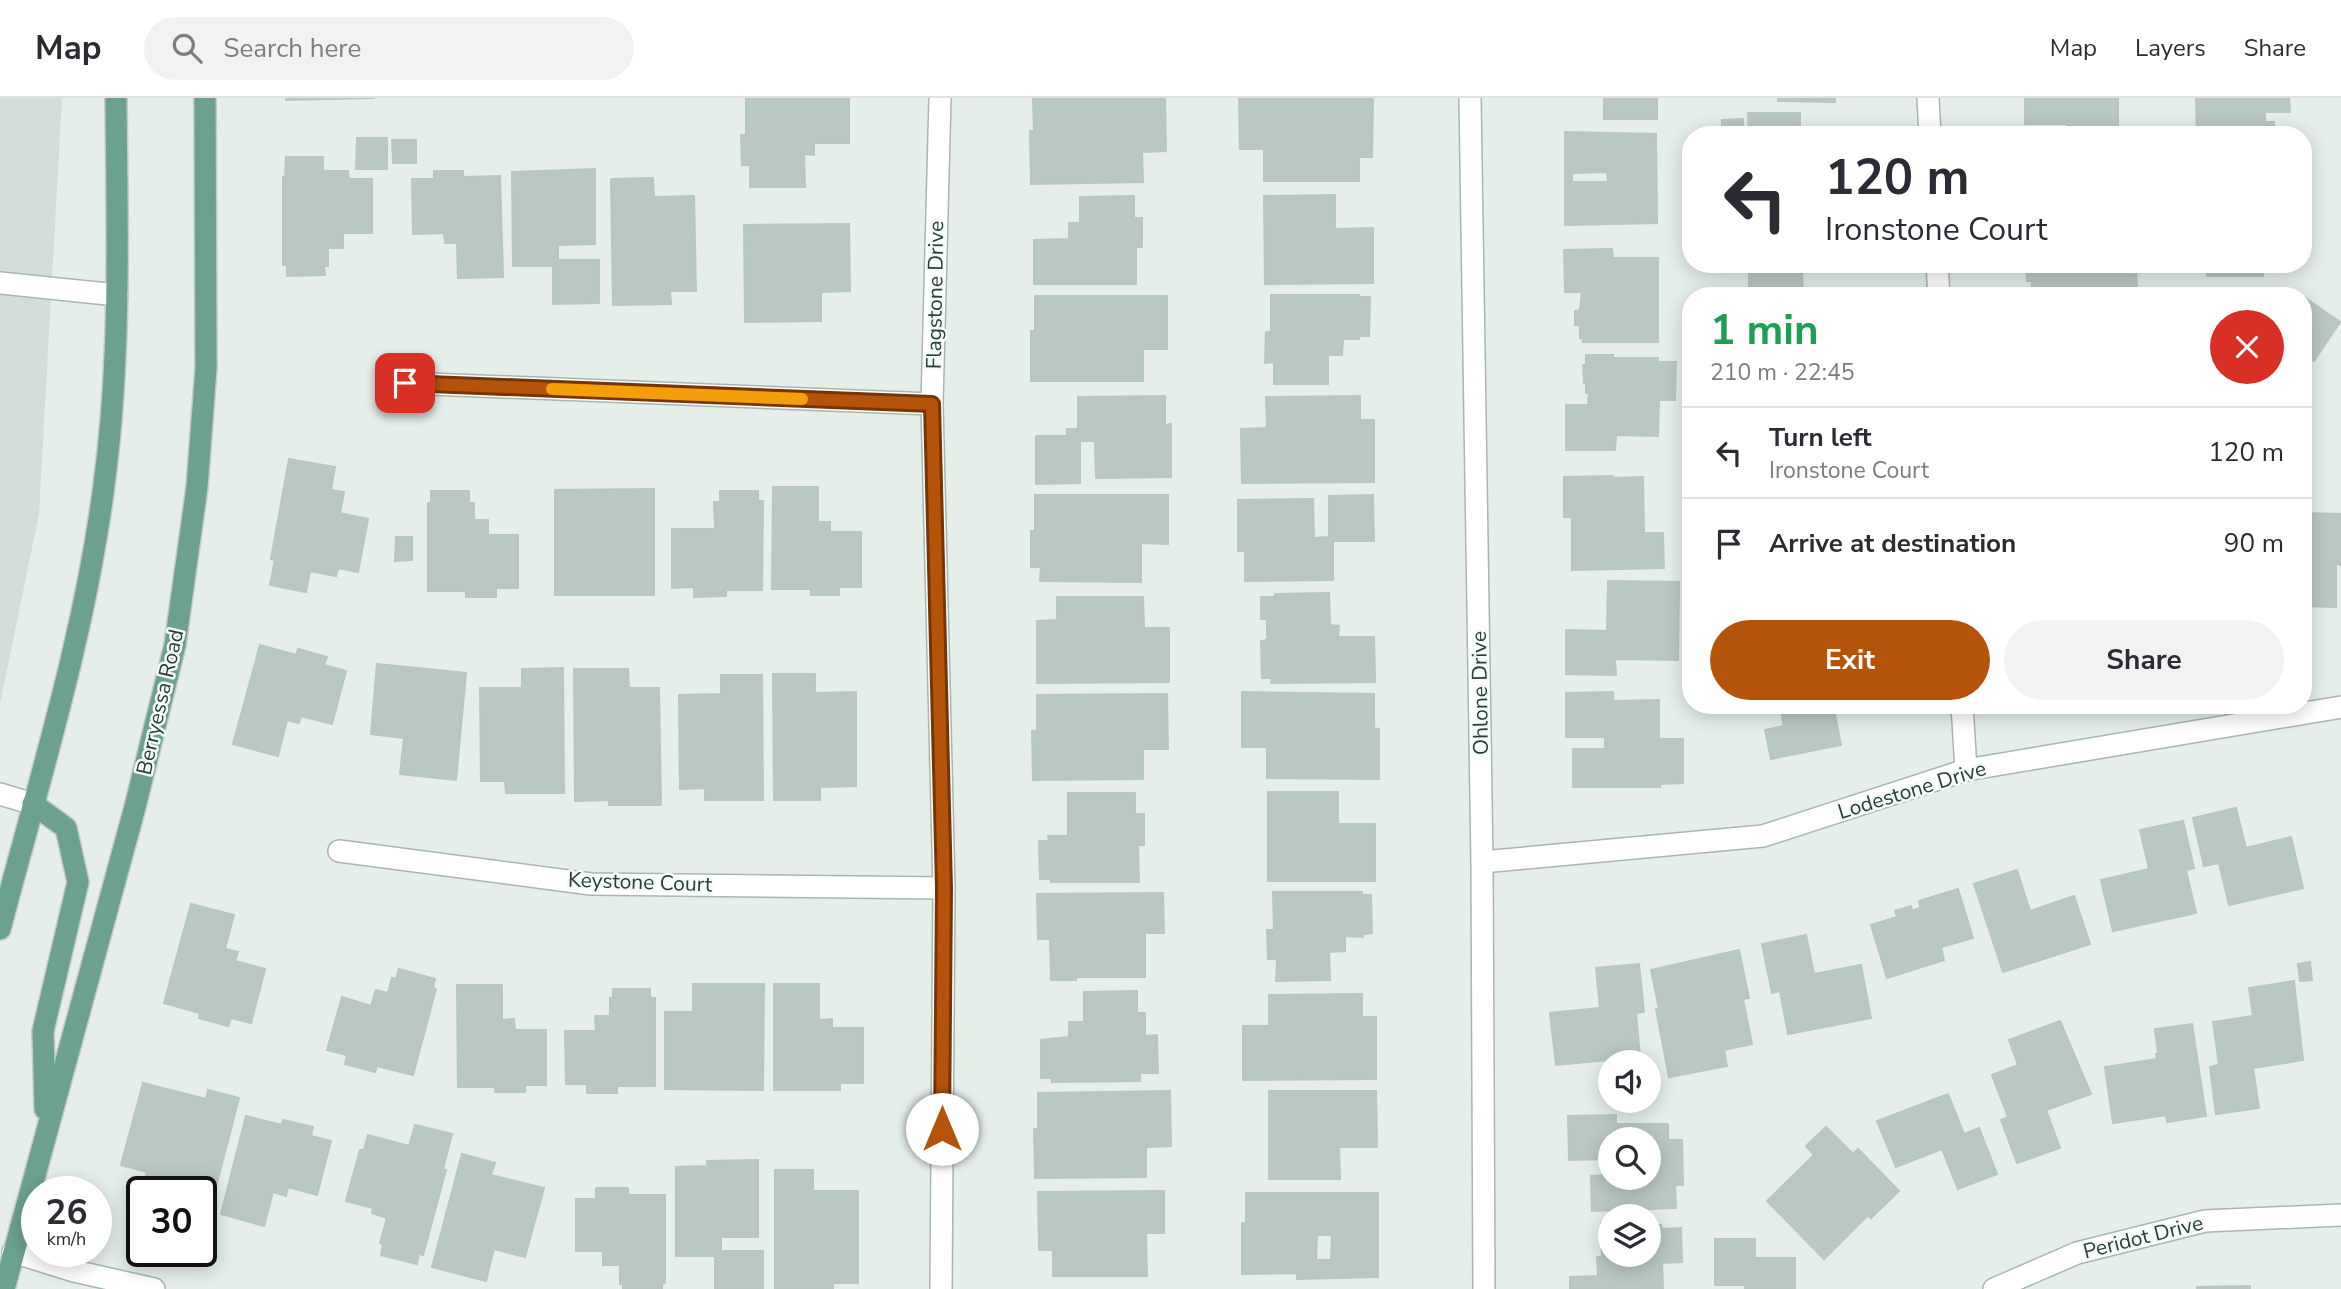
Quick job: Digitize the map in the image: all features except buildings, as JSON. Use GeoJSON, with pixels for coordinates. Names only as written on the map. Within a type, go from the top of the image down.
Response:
{"type":"FeatureCollection","features":[{"type":"Feature","properties":{"kind":"main road"},"geometry":{"type":"LineString","coordinates":[[0,929],[81,617],[106,471],[117,295],[116,98]]}},
{"type":"Feature","properties":{"kind":"main road","name":"Berryessa Road"},"geometry":{"type":"LineString","coordinates":[[4,1289],[135,807],[176,645],[197,486],[206,368],[205,98]]}},
{"type":"Feature","properties":{"kind":"main road"},"geometry":{"type":"LineString","coordinates":[[33,804],[66,828],[78,882],[43,1031],[45,1132]]}},
{"type":"Feature","properties":{"kind":"street","name":"Flagstone Drive"},"geometry":{"type":"LineString","coordinates":[[940,98],[932,404],[944,888],[940,1289]]}},
{"type":"Feature","properties":{"kind":"street","name":"Ohlone Drive"},"geometry":{"type":"LineString","coordinates":[[1470,98],[1482,862],[1484,1289]]}},
{"type":"Feature","properties":{"kind":"street"},"geometry":{"type":"LineString","coordinates":[[1928,98],[1930,126]]}},
{"type":"Feature","properties":{"kind":"street"},"geometry":{"type":"LineString","coordinates":[[0,283],[117,295]]}},
{"type":"Feature","properties":{"kind":"street"},"geometry":{"type":"LineString","coordinates":[[405,383],[932,404]]}},
{"type":"Feature","properties":{"kind":"street","name":"Lodestone Drive"},"geometry":{"type":"LineString","coordinates":[[2312,713],[2341,708]]}},
{"type":"Feature","properties":{"kind":"street"},"geometry":{"type":"LineString","coordinates":[[1963,714],[1966,770]]}},
{"type":"Feature","properties":{"kind":"street","name":"Lodestone Drive"},"geometry":{"type":"LineString","coordinates":[[1482,862],[1763,836],[1966,770],[2305,714]]}},
{"type":"Feature","properties":{"kind":"street"},"geometry":{"type":"LineString","coordinates":[[0,794],[33,804]]}},
{"type":"Feature","properties":{"kind":"street","name":"Keystone Court"},"geometry":{"type":"LineString","coordinates":[[339,851],[591,884],[944,888]]}},
{"type":"Feature","properties":{"kind":"street","name":"Peridot Drive"},"geometry":{"type":"LineString","coordinates":[[1994,1289],[2077,1253],[2205,1221],[2341,1215]]}},
{"type":"Feature","properties":{"kind":"street"},"geometry":{"type":"LineString","coordinates":[[13,1252],[154,1289]]}},
{"type":"Feature","properties":{"kind":"shaded area"},"geometry":{"type":"Polygon","coordinates":[[[0,98],[62,98],[39,514],[0,704],[0,98]]]}},
{"type":"Feature","properties":{"kind":"slow traffic"},"geometry":{"type":"LineString","coordinates":[[552,389],[802,399]]}},
{"type":"Feature","properties":{"kind":"route"},"geometry":{"type":"LineString","coordinates":[[405,383],[932,404],[944,888],[942,1129]]}}]}
